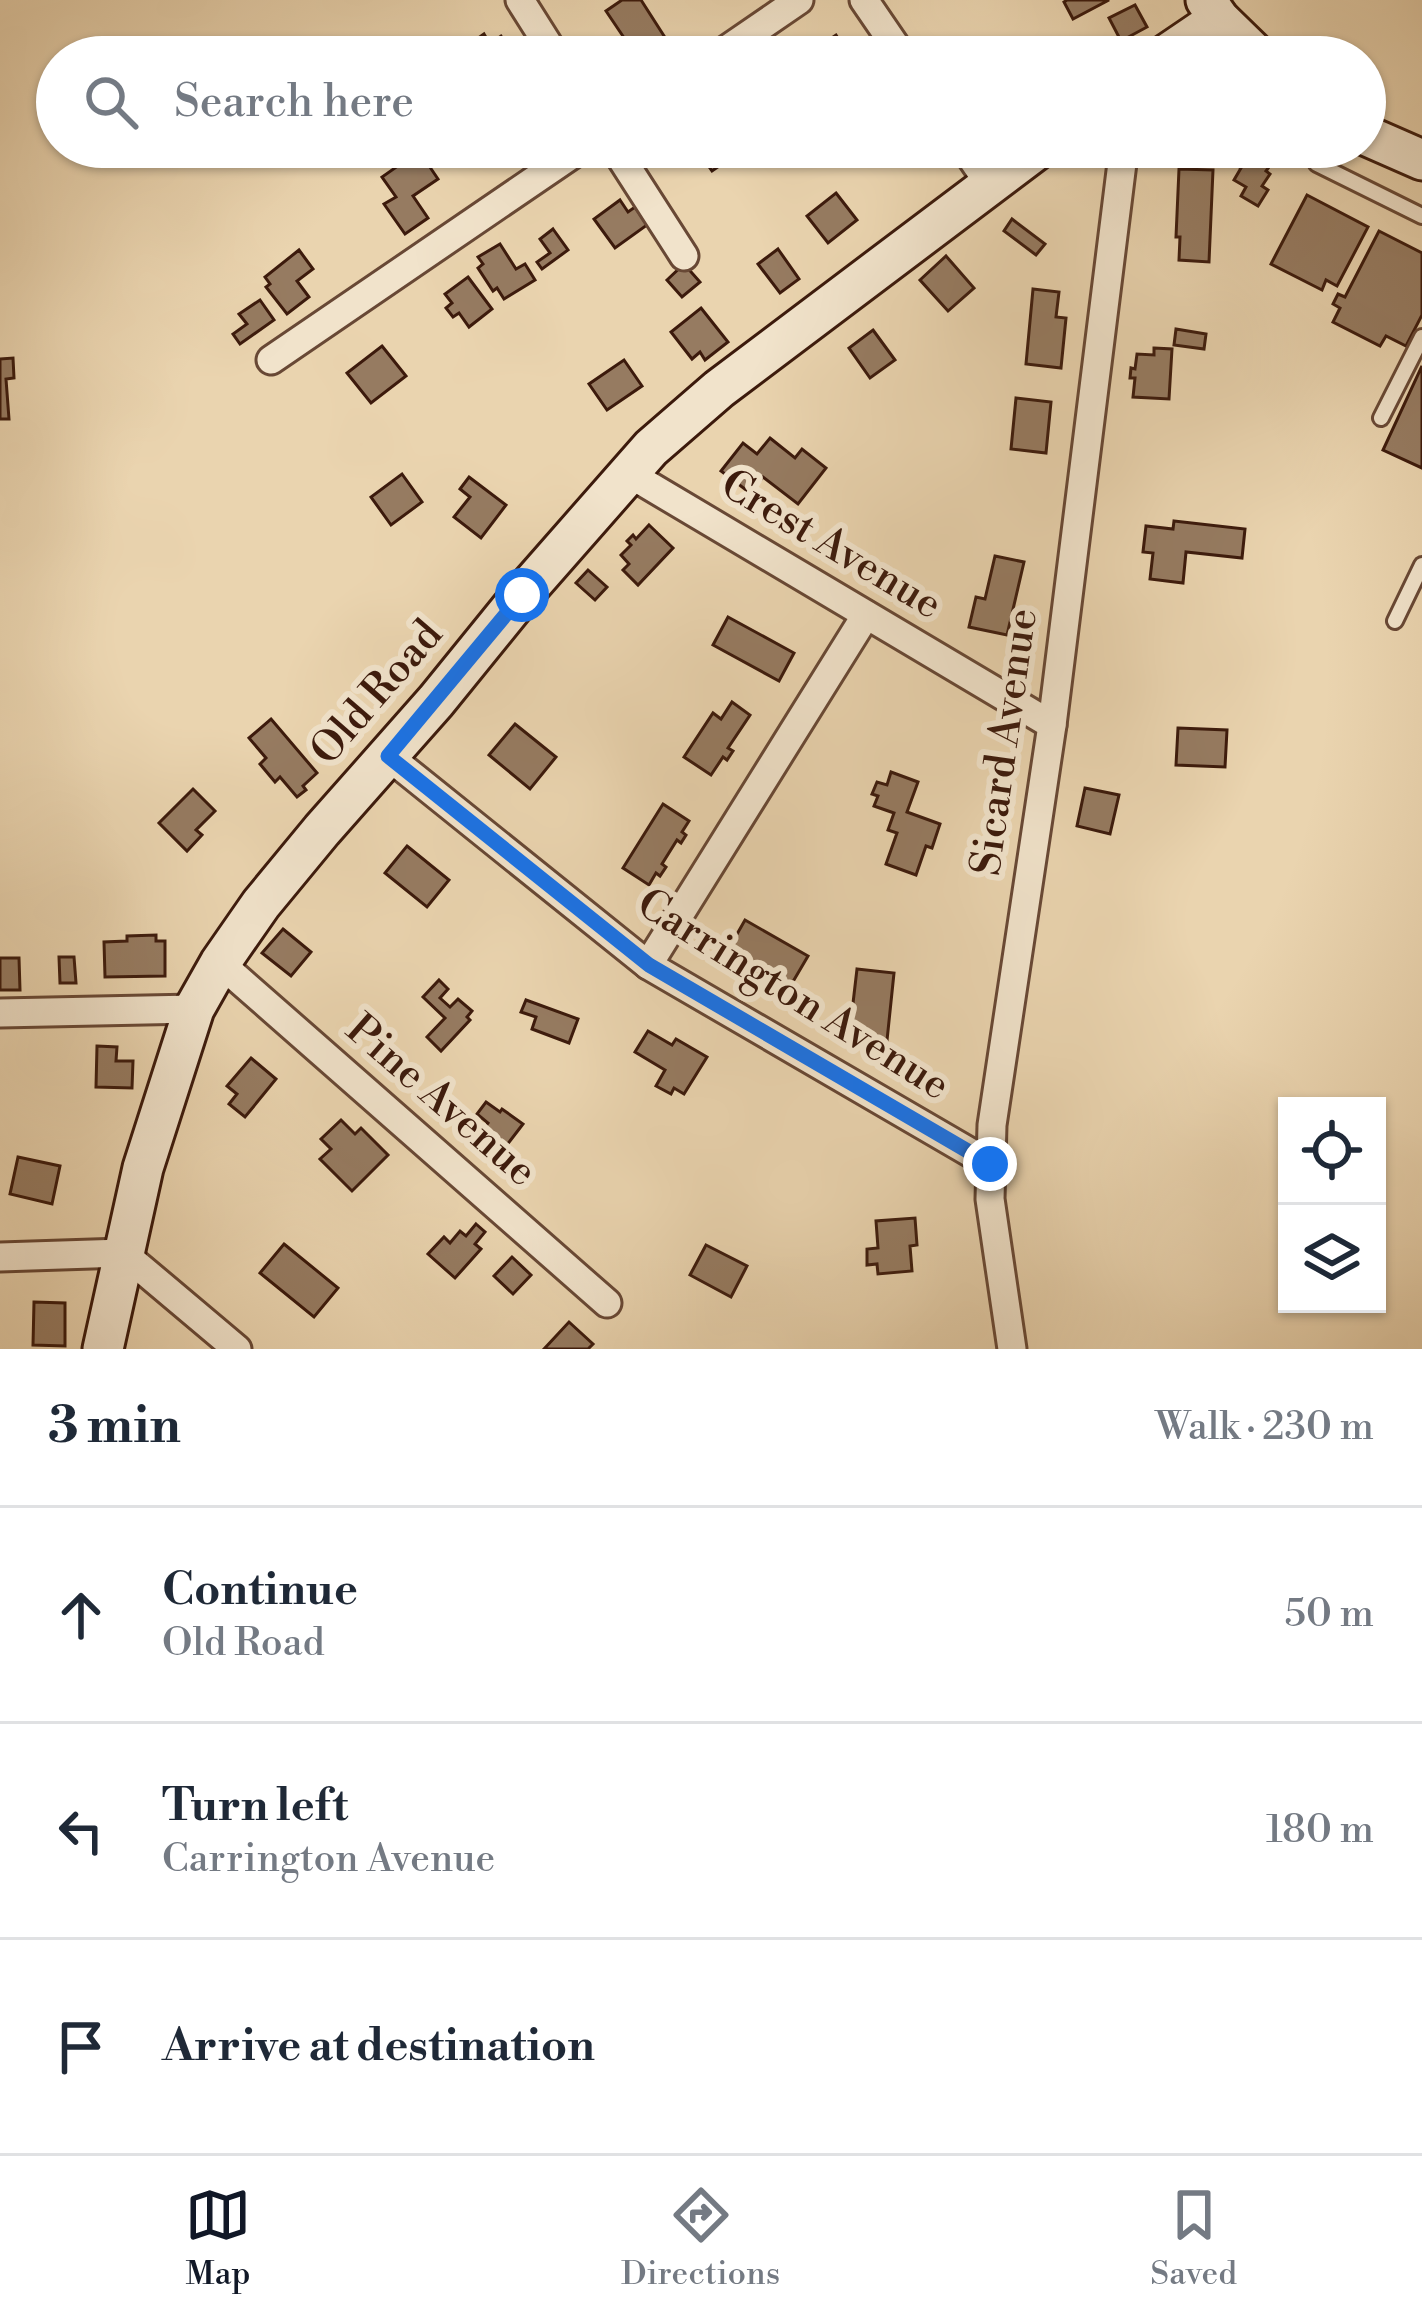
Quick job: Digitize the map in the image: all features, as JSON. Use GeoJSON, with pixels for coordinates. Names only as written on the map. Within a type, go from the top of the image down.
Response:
{"type":"FeatureCollection","features":[{"type":"Feature","properties":{"kind":"street"},"geometry":{"type":"LineString","coordinates":[[520,0],[543,36]]}},
{"type":"Feature","properties":{"kind":"street"},"geometry":{"type":"LineString","coordinates":[[747,36],[799,0]]}},
{"type":"Feature","properties":{"kind":"street"},"geometry":{"type":"LineString","coordinates":[[864,0],[889,36]]}},
{"type":"Feature","properties":{"kind":"street"},"geometry":{"type":"LineString","coordinates":[[1184,36],[1212,9],[1238,36]]}},
{"type":"Feature","properties":{"kind":"street"},"geometry":{"type":"LineString","coordinates":[[1386,144],[1422,160]]}},
{"type":"Feature","properties":{"kind":"street"},"geometry":{"type":"LineString","coordinates":[[271,360],[553,168]]}},
{"type":"Feature","properties":{"kind":"street"},"geometry":{"type":"LineString","coordinates":[[627,168],[684,256]]}},
{"type":"Feature","properties":{"kind":"street"},"geometry":{"type":"LineString","coordinates":[[978,168],[990,185]]}},
{"type":"Feature","properties":{"kind":"street","name":"Old Road"},"geometry":{"type":"LineString","coordinates":[[103,1349],[143,1168],[194,1009],[261,904],[651,448],[719,389],[1012,168]]}},
{"type":"Feature","properties":{"kind":"street","name":"Sicard Avenue"},"geometry":{"type":"LineString","coordinates":[[1012,1349],[993,1235],[990,1164],[997,1084],[1052,725],[1121,168]]}},
{"type":"Feature","properties":{"kind":"street","name":"Crest Avenue"},"geometry":{"type":"LineString","coordinates":[[628,473],[1052,725]]}},
{"type":"Feature","properties":{"kind":"street"},"geometry":{"type":"LineString","coordinates":[[649,965],[866,615]]}},
{"type":"Feature","properties":{"kind":"street","name":"Carrington Avenue"},"geometry":{"type":"LineString","coordinates":[[388,756],[649,965],[990,1164]]}},
{"type":"Feature","properties":{"kind":"street","name":"Pine Avenue"},"geometry":{"type":"LineString","coordinates":[[220,963],[608,1303]]}},
{"type":"Feature","properties":{"kind":"street"},"geometry":{"type":"LineString","coordinates":[[0,1013],[194,1009]]}},
{"type":"Feature","properties":{"kind":"street"},"geometry":{"type":"LineString","coordinates":[[0,1257],[123,1253],[238,1349]]}},
{"type":"Feature","properties":{"kind":"lane"},"geometry":{"type":"LineString","coordinates":[[1325,168],[1422,216]]}},
{"type":"Feature","properties":{"kind":"lane"},"geometry":{"type":"LineString","coordinates":[[1381,418],[1422,337]]}},
{"type":"Feature","properties":{"kind":"lane"},"geometry":{"type":"LineString","coordinates":[[1395,621],[1422,566]]}},
{"type":"Feature","properties":{"kind":"building"},"geometry":{"type":"Polygon","coordinates":[[[622,0],[641,0],[664,36],[623,36],[606,11],[622,0]]]}},
{"type":"Feature","properties":{"kind":"building"},"geometry":{"type":"Polygon","coordinates":[[[1067,0],[1109,0],[1073,19],[1067,0]]]}},
{"type":"Feature","properties":{"kind":"building"},"geometry":{"type":"Polygon","coordinates":[[[1135,5],[1147,27],[1118,36],[1109,18],[1135,5]]]}},
{"type":"Feature","properties":{"kind":"building"},"geometry":{"type":"Polygon","coordinates":[[[395,168],[431,168],[438,179],[413,196],[428,218],[405,234],[384,204],[396,197],[382,177],[395,168]]]}},
{"type":"Feature","properties":{"kind":"building"},"geometry":{"type":"Polygon","coordinates":[[[1241,168],[1268,168],[1270,174],[1262,186],[1268,190],[1258,206],[1241,196],[1246,187],[1234,180],[1241,168]]]}},
{"type":"Feature","properties":{"kind":"building"},"geometry":{"type":"Polygon","coordinates":[[[1179,169],[1213,170],[1209,262],[1179,260],[1179,169]]]}},
{"type":"Feature","properties":{"kind":"building"},"geometry":{"type":"Polygon","coordinates":[[[836,193],[857,220],[828,243],[807,216],[836,193]]]}},
{"type":"Feature","properties":{"kind":"building"},"geometry":{"type":"Polygon","coordinates":[[[1307,195],[1368,227],[1337,286],[1326,280],[1322,290],[1271,264],[1307,195]]]}},
{"type":"Feature","properties":{"kind":"building"},"geometry":{"type":"Polygon","coordinates":[[[620,200],[628,212],[635,207],[647,225],[615,248],[594,219],[620,200]]]}},
{"type":"Feature","properties":{"kind":"building"},"geometry":{"type":"Polygon","coordinates":[[[1012,219],[1045,244],[1036,255],[1004,231],[1012,219]]]}},
{"type":"Feature","properties":{"kind":"building"},"geometry":{"type":"Polygon","coordinates":[[[553,229],[568,250],[542,269],[537,262],[550,253],[540,239],[553,229]]]}},
{"type":"Feature","properties":{"kind":"building"},"geometry":{"type":"Polygon","coordinates":[[[1379,231],[1422,253],[1422,315],[1406,346],[1386,336],[1380,346],[1333,322],[1340,308],[1333,304],[1338,294],[1345,297],[1379,231]]]}},
{"type":"Feature","properties":{"kind":"building"},"geometry":{"type":"Polygon","coordinates":[[[500,244],[516,269],[525,264],[535,280],[504,299],[478,268],[483,264],[478,257],[500,244]]]}},
{"type":"Feature","properties":{"kind":"building"},"geometry":{"type":"Polygon","coordinates":[[[778,249],[799,279],[780,293],[758,264],[778,249]]]}},
{"type":"Feature","properties":{"kind":"building"},"geometry":{"type":"Polygon","coordinates":[[[299,250],[313,269],[297,281],[309,297],[287,314],[266,287],[270,284],[265,277],[299,250]]]}},
{"type":"Feature","properties":{"kind":"building"},"geometry":{"type":"Polygon","coordinates":[[[946,256],[974,288],[948,311],[920,280],[946,256]]]}},
{"type":"Feature","properties":{"kind":"building"},"geometry":{"type":"Polygon","coordinates":[[[684,264],[700,282],[682,297],[667,280],[684,264]]]}},
{"type":"Feature","properties":{"kind":"building"},"geometry":{"type":"Polygon","coordinates":[[[468,277],[492,309],[469,327],[459,313],[453,317],[446,308],[452,303],[445,294],[468,277]]]}},
{"type":"Feature","properties":{"kind":"building"},"geometry":{"type":"Polygon","coordinates":[[[1033,289],[1059,292],[1056,317],[1066,318],[1061,368],[1026,364],[1033,289]]]}},
{"type":"Feature","properties":{"kind":"building"},"geometry":{"type":"Polygon","coordinates":[[[260,300],[274,320],[240,344],[233,334],[247,324],[239,314],[260,300]]]}},
{"type":"Feature","properties":{"kind":"building"},"geometry":{"type":"Polygon","coordinates":[[[701,308],[728,342],[705,360],[700,352],[692,359],[671,332],[701,308]]]}},
{"type":"Feature","properties":{"kind":"building"},"geometry":{"type":"Polygon","coordinates":[[[1176,329],[1206,334],[1204,349],[1174,345],[1176,329]]]}},
{"type":"Feature","properties":{"kind":"building"},"geometry":{"type":"Polygon","coordinates":[[[873,330],[895,360],[870,378],[849,348],[873,330]]]}},
{"type":"Feature","properties":{"kind":"building"},"geometry":{"type":"Polygon","coordinates":[[[382,346],[406,376],[371,403],[347,373],[382,346]]]}},
{"type":"Feature","properties":{"kind":"building"},"geometry":{"type":"Polygon","coordinates":[[[1154,348],[1172,349],[1169,399],[1133,397],[1135,378],[1130,378],[1137,354],[1154,355],[1154,348]]]}},
{"type":"Feature","properties":{"kind":"building"},"geometry":{"type":"Polygon","coordinates":[[[13,358],[14,378],[6,379],[9,419],[0,419],[0,359],[13,358]]]}},
{"type":"Feature","properties":{"kind":"building"},"geometry":{"type":"Polygon","coordinates":[[[624,360],[642,386],[607,410],[589,384],[624,360]]]}},
{"type":"Feature","properties":{"kind":"building"},"geometry":{"type":"Polygon","coordinates":[[[1422,366],[1422,468],[1383,450],[1422,366]]]}},
{"type":"Feature","properties":{"kind":"building"},"geometry":{"type":"Polygon","coordinates":[[[1016,398],[1051,402],[1046,453],[1011,449],[1016,398]]]}},
{"type":"Feature","properties":{"kind":"building"},"geometry":{"type":"Polygon","coordinates":[[[770,438],[795,458],[802,449],[826,468],[798,504],[763,477],[750,493],[721,471],[743,443],[757,454],[770,438]]]}},
{"type":"Feature","properties":{"kind":"building"},"geometry":{"type":"Polygon","coordinates":[[[402,474],[422,502],[391,525],[371,497],[402,474]]]}},
{"type":"Feature","properties":{"kind":"building"},"geometry":{"type":"Polygon","coordinates":[[[469,477],[506,505],[481,538],[454,517],[470,497],[460,489],[469,477]]]}},
{"type":"Feature","properties":{"kind":"building"},"geometry":{"type":"Polygon","coordinates":[[[1174,521],[1245,529],[1242,558],[1186,552],[1183,583],[1150,579],[1153,553],[1143,552],[1146,526],[1173,529],[1174,521]]]}},
{"type":"Feature","properties":{"kind":"building"},"geometry":{"type":"Polygon","coordinates":[[[649,525],[673,548],[638,585],[623,570],[629,564],[621,555],[631,545],[627,541],[633,535],[636,539],[649,525]]]}},
{"type":"Feature","properties":{"kind":"building"},"geometry":{"type":"Polygon","coordinates":[[[995,556],[1024,562],[1007,635],[969,627],[976,597],[985,599],[995,556]]]}},
{"type":"Feature","properties":{"kind":"building"},"geometry":{"type":"Polygon","coordinates":[[[588,570],[607,587],[595,600],[576,583],[588,570]]]}},
{"type":"Feature","properties":{"kind":"building"},"geometry":{"type":"Polygon","coordinates":[[[728,617],[794,653],[779,681],[713,645],[728,617]]]}},
{"type":"Feature","properties":{"kind":"building"},"geometry":{"type":"Polygon","coordinates":[[[732,702],[750,715],[728,748],[733,751],[711,775],[684,757],[713,713],[721,719],[732,702]]]}},
{"type":"Feature","properties":{"kind":"building"},"geometry":{"type":"Polygon","coordinates":[[[271,719],[317,773],[297,797],[280,777],[275,782],[260,764],[266,758],[249,738],[271,719]]]}},
{"type":"Feature","properties":{"kind":"building"},"geometry":{"type":"Polygon","coordinates":[[[515,724],[556,757],[530,789],[489,755],[515,724]]]}},
{"type":"Feature","properties":{"kind":"building"},"geometry":{"type":"Polygon","coordinates":[[[1178,728],[1227,730],[1225,767],[1176,765],[1178,728]]]}},
{"type":"Feature","properties":{"kind":"building"},"geometry":{"type":"Polygon","coordinates":[[[891,772],[918,782],[907,812],[940,824],[916,875],[886,864],[897,833],[888,830],[894,813],[874,806],[878,796],[872,794],[877,782],[887,785],[891,772]]]}},
{"type":"Feature","properties":{"kind":"building"},"geometry":{"type":"Polygon","coordinates":[[[1085,788],[1119,795],[1110,834],[1077,826],[1085,788]]]}},
{"type":"Feature","properties":{"kind":"building"},"geometry":{"type":"Polygon","coordinates":[[[193,789],[215,811],[196,830],[202,835],[187,851],[159,823],[193,789]]]}},
{"type":"Feature","properties":{"kind":"building"},"geometry":{"type":"Polygon","coordinates":[[[663,804],[689,821],[681,843],[677,840],[662,864],[666,867],[649,885],[623,868],[663,804]]]}},
{"type":"Feature","properties":{"kind":"building"},"geometry":{"type":"Polygon","coordinates":[[[407,846],[449,880],[427,907],[385,873],[407,846]]]}},
{"type":"Feature","properties":{"kind":"building"},"geometry":{"type":"Polygon","coordinates":[[[745,920],[808,956],[791,985],[728,950],[745,920]]]}},
{"type":"Feature","properties":{"kind":"building"},"geometry":{"type":"Polygon","coordinates":[[[283,929],[311,952],[291,976],[262,953],[283,929]]]}},
{"type":"Feature","properties":{"kind":"building"},"geometry":{"type":"Polygon","coordinates":[[[156,935],[156,941],[165,941],[165,976],[105,977],[104,942],[156,935]]]}},
{"type":"Feature","properties":{"kind":"building"},"geometry":{"type":"Polygon","coordinates":[[[59,957],[74,957],[76,983],[60,983],[59,957]]]}},
{"type":"Feature","properties":{"kind":"building"},"geometry":{"type":"Polygon","coordinates":[[[0,958],[19,958],[20,990],[0,990],[0,958]]]}},
{"type":"Feature","properties":{"kind":"building"},"geometry":{"type":"Polygon","coordinates":[[[857,969],[894,973],[886,1050],[848,1046],[857,969]]]}},
{"type":"Feature","properties":{"kind":"building"},"geometry":{"type":"Polygon","coordinates":[[[439,980],[448,989],[440,998],[450,1007],[458,999],[472,1011],[470,1020],[441,1051],[427,1037],[445,1018],[423,997],[439,980]]]}},
{"type":"Feature","properties":{"kind":"building"},"geometry":{"type":"Polygon","coordinates":[[[526,1000],[578,1019],[569,1043],[532,1029],[536,1017],[521,1012],[526,1000]]]}},
{"type":"Feature","properties":{"kind":"building"},"geometry":{"type":"Polygon","coordinates":[[[648,1031],[672,1045],[676,1039],[707,1057],[684,1094],[656,1086],[665,1070],[635,1052],[648,1031]]]}},
{"type":"Feature","properties":{"kind":"building"},"geometry":{"type":"Polygon","coordinates":[[[97,1046],[117,1047],[116,1061],[133,1061],[132,1088],[96,1087],[97,1046]]]}},
{"type":"Feature","properties":{"kind":"building"},"geometry":{"type":"Polygon","coordinates":[[[251,1058],[276,1079],[245,1117],[229,1104],[237,1094],[227,1086],[251,1058]]]}},
{"type":"Feature","properties":{"kind":"building"},"geometry":{"type":"Polygon","coordinates":[[[486,1102],[523,1124],[503,1150],[481,1133],[488,1123],[477,1114],[486,1102]]]}},
{"type":"Feature","properties":{"kind":"building"},"geometry":{"type":"Polygon","coordinates":[[[341,1120],[355,1134],[361,1128],[388,1155],[352,1191],[320,1159],[331,1149],[321,1139],[341,1120]]]}},
{"type":"Feature","properties":{"kind":"building"},"geometry":{"type":"Polygon","coordinates":[[[18,1157],[60,1166],[52,1204],[10,1194],[18,1157]]]}},
{"type":"Feature","properties":{"kind":"building"},"geometry":{"type":"Polygon","coordinates":[[[915,1218],[912,1271],[878,1274],[877,1264],[867,1265],[867,1249],[878,1248],[876,1221],[915,1218]]]}},
{"type":"Feature","properties":{"kind":"building"},"geometry":{"type":"Polygon","coordinates":[[[476,1224],[485,1232],[475,1244],[481,1249],[455,1278],[428,1254],[444,1237],[450,1243],[460,1231],[466,1236],[476,1224]]]}},
{"type":"Feature","properties":{"kind":"building"},"geometry":{"type":"Polygon","coordinates":[[[284,1244],[338,1288],[314,1317],[260,1273],[284,1244]]]}},
{"type":"Feature","properties":{"kind":"building"},"geometry":{"type":"Polygon","coordinates":[[[706,1245],[747,1266],[731,1297],[690,1275],[706,1245]]]}},
{"type":"Feature","properties":{"kind":"building"},"geometry":{"type":"Polygon","coordinates":[[[512,1257],[531,1275],[513,1294],[494,1276],[512,1257]]]}},
{"type":"Feature","properties":{"kind":"building"},"geometry":{"type":"Polygon","coordinates":[[[34,1302],[65,1303],[65,1346],[33,1345],[34,1302]]]}},
{"type":"Feature","properties":{"kind":"building"},"geometry":{"type":"Polygon","coordinates":[[[569,1322],[593,1344],[588,1349],[544,1349],[569,1322]]]}},
{"type":"Feature","properties":{"kind":"route"},"geometry":{"type":"LineString","coordinates":[[522,595],[388,756],[649,965],[990,1164]]}}]}
